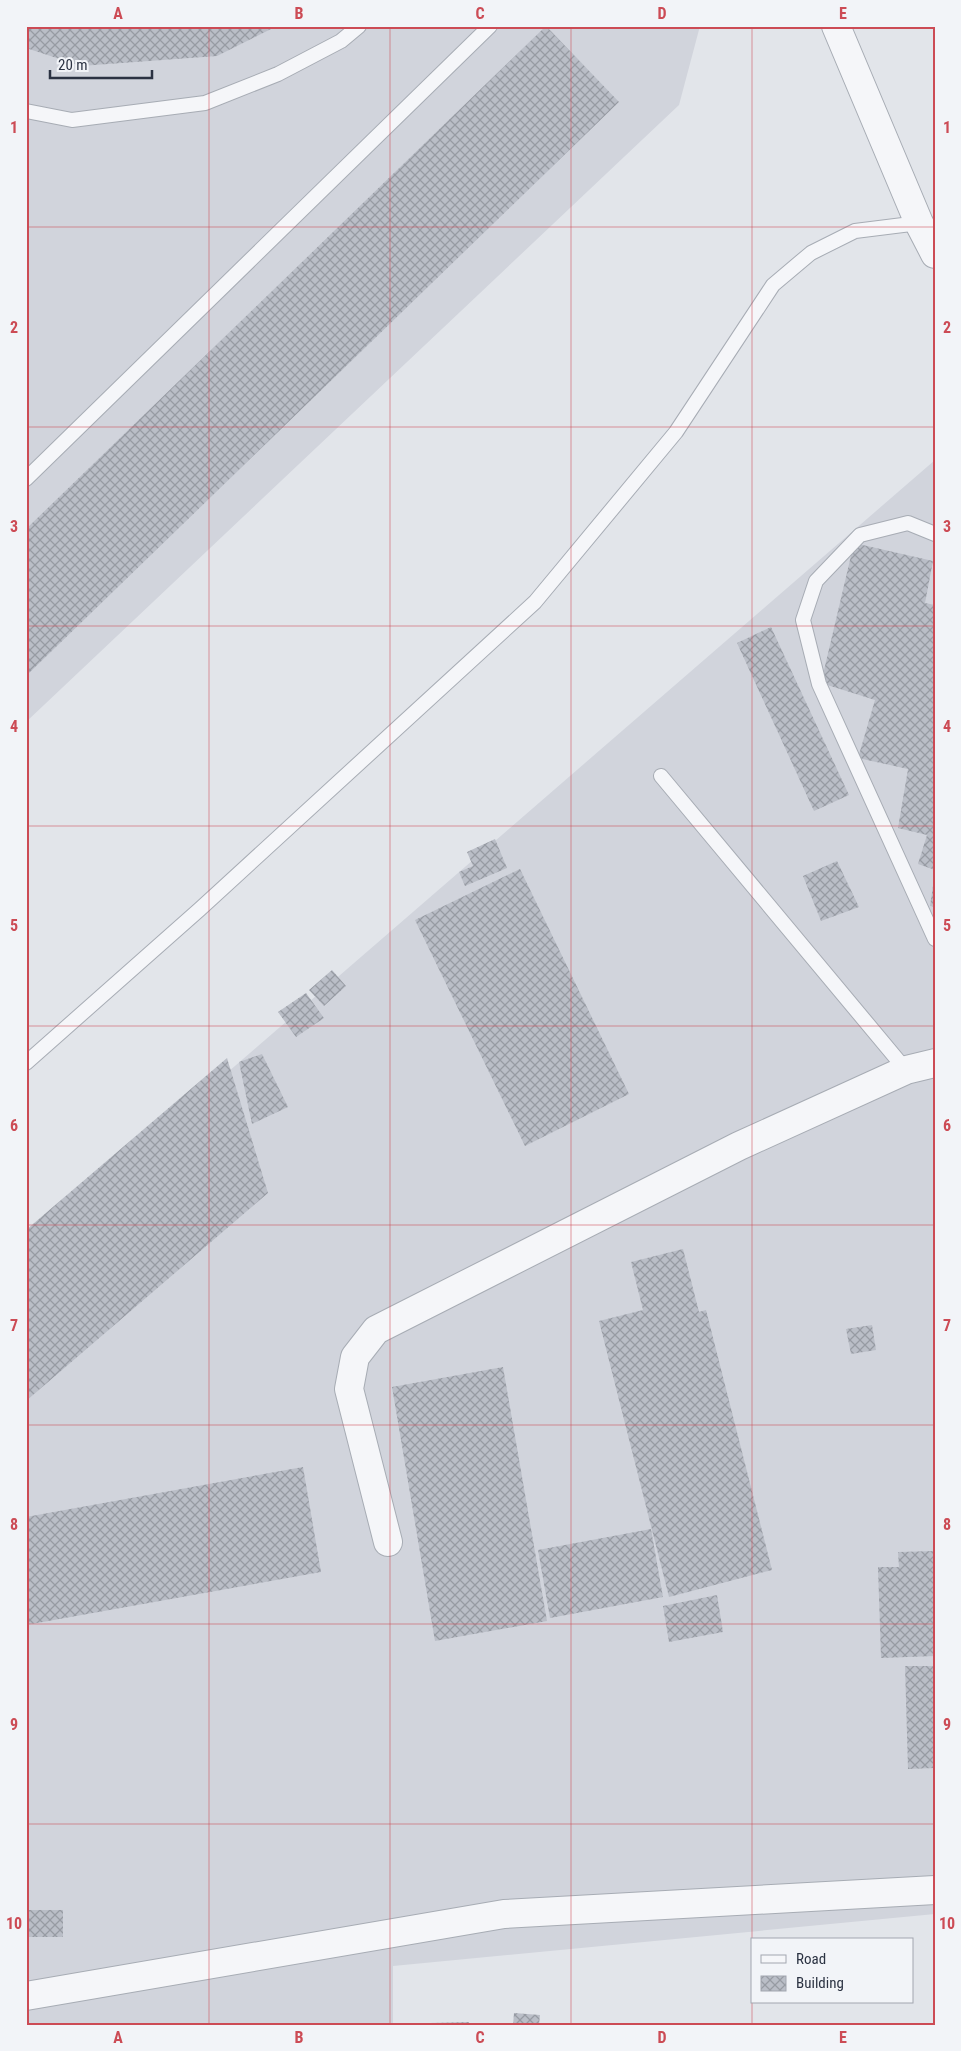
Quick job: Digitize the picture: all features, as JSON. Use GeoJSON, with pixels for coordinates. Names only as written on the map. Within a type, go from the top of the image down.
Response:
{"type":"FeatureCollection","features":[{"type":"Feature","properties":{"kind":"street"},"geometry":{"type":"LineString","coordinates":[[836,26],[919,223],[935,254]]}},
{"type":"Feature","properties":{"kind":"street"},"geometry":{"type":"LineString","coordinates":[[388,1542],[349,1389],[355,1357],[376,1330],[739,1146],[906,1070],[935,1063]]}},
{"type":"Feature","properties":{"kind":"street"},"geometry":{"type":"LineString","coordinates":[[26,1996],[504,1914],[935,1890]]}},
{"type":"Feature","properties":{"kind":"lane"},"geometry":{"type":"LineString","coordinates":[[26,111],[72,120],[204,103],[278,74],[341,41],[359,26]]}},
{"type":"Feature","properties":{"kind":"lane"},"geometry":{"type":"LineString","coordinates":[[26,479],[490,26]]}},
{"type":"Feature","properties":{"kind":"lane"},"geometry":{"type":"LineString","coordinates":[[26,1063],[200,910],[535,602],[676,432],[772,285],[810,253],[855,231],[919,223]]}},
{"type":"Feature","properties":{"kind":"lane"},"geometry":{"type":"LineString","coordinates":[[935,534],[908,523],[860,535],[816,581],[803,620],[819,684],[935,939]]}},
{"type":"Feature","properties":{"kind":"lane"},"geometry":{"type":"LineString","coordinates":[[661,776],[906,1070]]}},
{"type":"Feature","properties":{"kind":"shaded area"},"geometry":{"type":"Polygon","coordinates":[[[26,26],[700,26],[679,105],[26,722],[26,26]]]}},
{"type":"Feature","properties":{"kind":"shaded area"},"geometry":{"type":"Polygon","coordinates":[[[935,460],[935,1914],[393,1966],[393,2025],[26,2025],[26,1247],[935,460]]]}},
{"type":"Feature","properties":{"kind":"building"},"geometry":{"type":"Polygon","coordinates":[[[26,26],[277,26],[217,56],[81,66],[26,48],[26,26]]]}},
{"type":"Feature","properties":{"kind":"building"},"geometry":{"type":"Polygon","coordinates":[[[546,26],[619,102],[26,676],[26,529],[546,26]]]}},
{"type":"Feature","properties":{"kind":"building"},"geometry":{"type":"Polygon","coordinates":[[[854,543],[933,561],[925,603],[935,605],[935,870],[918,864],[927,835],[898,828],[908,769],[858,758],[875,700],[821,683],[854,543]]]}},
{"type":"Feature","properties":{"kind":"building"},"geometry":{"type":"Polygon","coordinates":[[[771,627],[849,795],[814,811],[737,643],[771,627]]]}},
{"type":"Feature","properties":{"kind":"building"},"geometry":{"type":"Polygon","coordinates":[[[495,839],[507,868],[465,886],[459,872],[473,866],[467,852],[495,839]]]}},
{"type":"Feature","properties":{"kind":"building"},"geometry":{"type":"Polygon","coordinates":[[[837,861],[859,907],[821,921],[803,876],[837,861]]]}},
{"type":"Feature","properties":{"kind":"building"},"geometry":{"type":"Polygon","coordinates":[[[520,869],[629,1094],[525,1146],[415,920],[520,869]]]}},
{"type":"Feature","properties":{"kind":"building"},"geometry":{"type":"Polygon","coordinates":[[[935,879],[935,907],[930,906],[935,879]]]}},
{"type":"Feature","properties":{"kind":"building"},"geometry":{"type":"Polygon","coordinates":[[[332,970],[346,986],[324,1006],[309,990],[332,970]]]}},
{"type":"Feature","properties":{"kind":"building"},"geometry":{"type":"Polygon","coordinates":[[[306,993],[324,1018],[296,1037],[278,1012],[306,993]]]}},
{"type":"Feature","properties":{"kind":"building"},"geometry":{"type":"Polygon","coordinates":[[[262,1054],[288,1107],[252,1124],[239,1062],[262,1054]]]}},
{"type":"Feature","properties":{"kind":"building"},"geometry":{"type":"Polygon","coordinates":[[[227,1058],[268,1193],[26,1401],[26,1230],[227,1058]]]}},
{"type":"Feature","properties":{"kind":"building"},"geometry":{"type":"Polygon","coordinates":[[[683,1249],[699,1312],[706,1310],[772,1570],[669,1597],[599,1321],[643,1310],[631,1262],[683,1249]]]}},
{"type":"Feature","properties":{"kind":"building"},"geometry":{"type":"Polygon","coordinates":[[[872,1325],[876,1350],[851,1354],[846,1329],[872,1325]]]}},
{"type":"Feature","properties":{"kind":"building"},"geometry":{"type":"Polygon","coordinates":[[[503,1367],[547,1621],[435,1641],[392,1387],[503,1367]]]}},
{"type":"Feature","properties":{"kind":"building"},"geometry":{"type":"Polygon","coordinates":[[[303,1467],[321,1572],[26,1625],[26,1517],[303,1467]]]}},
{"type":"Feature","properties":{"kind":"building"},"geometry":{"type":"Polygon","coordinates":[[[651,1529],[663,1597],[550,1618],[538,1550],[651,1529]]]}},
{"type":"Feature","properties":{"kind":"building"},"geometry":{"type":"Polygon","coordinates":[[[935,1551],[935,1656],[881,1658],[878,1567],[899,1567],[898,1552],[935,1551]]]}},
{"type":"Feature","properties":{"kind":"building"},"geometry":{"type":"Polygon","coordinates":[[[717,1595],[723,1632],[669,1642],[663,1606],[717,1595]]]}},
{"type":"Feature","properties":{"kind":"building"},"geometry":{"type":"Polygon","coordinates":[[[905,1666],[935,1666],[935,1768],[908,1769],[905,1666]]]}},
{"type":"Feature","properties":{"kind":"building"},"geometry":{"type":"Polygon","coordinates":[[[26,1910],[63,1910],[63,1937],[26,1937],[26,1910]]]}},
{"type":"Feature","properties":{"kind":"building"},"geometry":{"type":"Polygon","coordinates":[[[514,2013],[540,2015],[539,2025],[513,2025],[514,2013]]]}},
{"type":"Feature","properties":{"kind":"building"},"geometry":{"type":"Polygon","coordinates":[[[469,2022],[469,2025],[430,2025],[430,2023],[469,2022]]]}}]}
